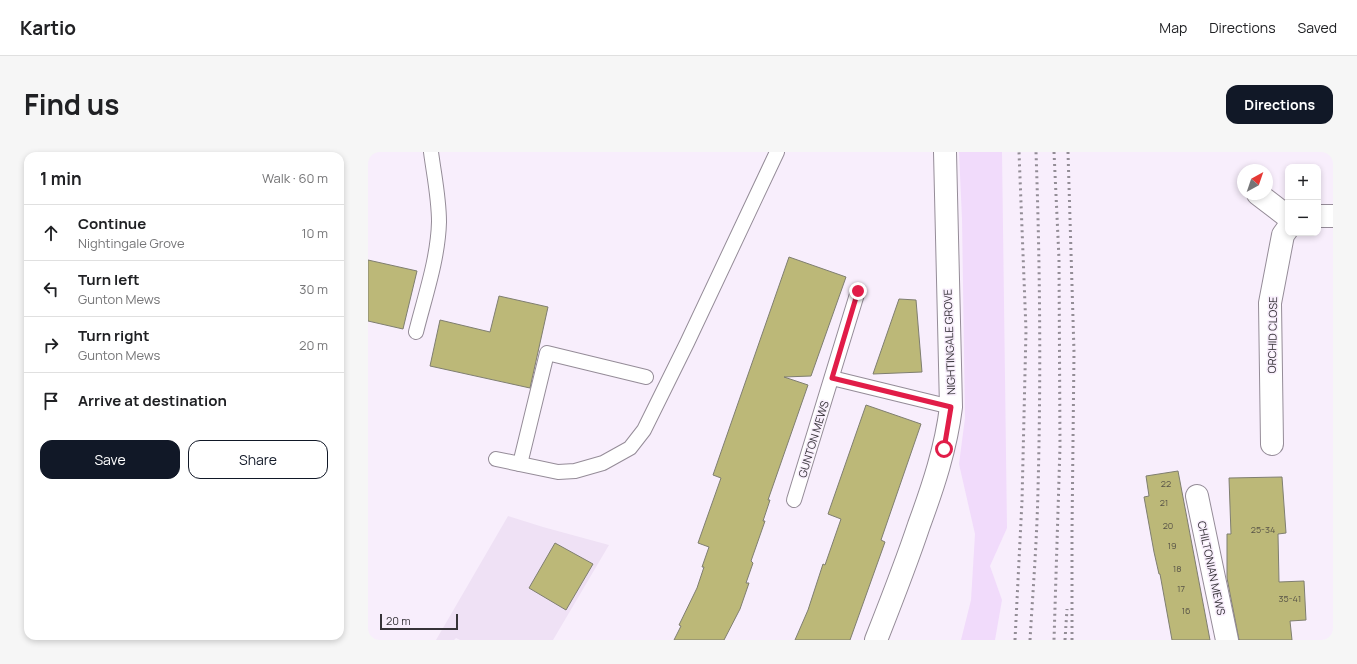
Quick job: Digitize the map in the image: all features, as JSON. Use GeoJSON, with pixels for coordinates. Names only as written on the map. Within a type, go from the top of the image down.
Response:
{"type":"FeatureCollection","features":[{"type":"Feature","properties":{"kind":"street","name":"NIGHTINGALE GROVE"},"geometry":{"type":"LineString","coordinates":[[876,640],[931,492],[944,449],[951,407],[945,152]]}},
{"type":"Feature","properties":{"kind":"street"},"geometry":{"type":"LineString","coordinates":[[1266,200],[1285,215]]}},
{"type":"Feature","properties":{"kind":"street"},"geometry":{"type":"LineString","coordinates":[[1321,216],[1333,216]]}},
{"type":"Feature","properties":{"kind":"street","name":"ORCHID CLOSE"},"geometry":{"type":"LineString","coordinates":[[1272,444],[1270,303],[1283,235],[1285,232]]}},
{"type":"Feature","properties":{"kind":"street","name":"CHILTONIAN MEWS"},"geometry":{"type":"LineString","coordinates":[[1197,496],[1227,640]]}},
{"type":"Feature","properties":{"kind":"lane"},"geometry":{"type":"LineString","coordinates":[[416,332],[437,245],[439,222],[438,193],[431,152]]}},
{"type":"Feature","properties":{"kind":"lane"},"geometry":{"type":"LineString","coordinates":[[496,459],[558,472],[575,471],[603,463],[630,448],[644,430],[687,343],[777,152]]}},
{"type":"Feature","properties":{"kind":"lane","name":"GUNTON MEWS"},"geometry":{"type":"LineString","coordinates":[[794,500],[858,291]]}},
{"type":"Feature","properties":{"kind":"lane"},"geometry":{"type":"LineString","coordinates":[[520,464],[547,353],[646,377]]}},
{"type":"Feature","properties":{"kind":"lane"},"geometry":{"type":"LineString","coordinates":[[832,378],[951,407]]}},
{"type":"Feature","properties":{"kind":"shaded area"},"geometry":{"type":"Polygon","coordinates":[[[959,152],[1002,152],[1007,528],[990,566],[1002,600],[995,640],[961,640],[971,600],[975,534],[959,464],[965,418],[962,219],[959,152]]]}},
{"type":"Feature","properties":{"kind":"shaded area"},"geometry":{"type":"Polygon","coordinates":[[[508,516],[609,545],[553,640],[460,640],[456,638],[454,640],[436,640],[508,516]]]}},
{"type":"Feature","properties":{"kind":"building"},"geometry":{"type":"Polygon","coordinates":[[[789,257],[846,277],[811,376],[784,377],[808,385],[768,500],[770,500],[763,521],[765,521],[751,561],[753,563],[746,583],[749,583],[740,609],[724,640],[674,640],[681,626],[679,625],[697,588],[709,547],[698,543],[721,478],[713,475],[789,257]]]}},
{"type":"Feature","properties":{"kind":"building"},"geometry":{"type":"Polygon","coordinates":[[[368,260],[417,271],[403,329],[368,321],[368,260]]]}},
{"type":"Feature","properties":{"kind":"building"},"geometry":{"type":"Polygon","coordinates":[[[499,296],[548,307],[530,388],[430,366],[440,320],[490,332],[499,296]]]}},
{"type":"Feature","properties":{"kind":"building"},"geometry":{"type":"Polygon","coordinates":[[[899,299],[916,300],[922,372],[873,374],[899,299]]]}},
{"type":"Feature","properties":{"kind":"building"},"geometry":{"type":"Polygon","coordinates":[[[866,405],[921,424],[881,540],[885,542],[850,640],[795,640],[808,610],[823,564],[825,565],[841,519],[828,514],[866,405]]]}},
{"type":"Feature","properties":{"kind":"building"},"geometry":{"type":"Polygon","coordinates":[[[1178,471],[1210,640],[1172,640],[1160,574],[1154,552],[1144,497],[1149,496],[1146,476],[1178,471]]]}},
{"type":"Feature","properties":{"kind":"building"},"geometry":{"type":"Polygon","coordinates":[[[1282,477],[1286,533],[1278,534],[1279,582],[1304,581],[1306,620],[1290,621],[1292,640],[1239,640],[1227,578],[1227,534],[1231,534],[1229,478],[1282,477]]]}},
{"type":"Feature","properties":{"kind":"building"},"geometry":{"type":"Polygon","coordinates":[[[555,543],[593,564],[566,610],[529,588],[555,543]]]}},
{"type":"Feature","properties":{"kind":"railway"},"geometry":{"type":"LineString","coordinates":[[1015,640],[1022,501],[1026,330],[1019,152]]}},
{"type":"Feature","properties":{"kind":"railway"},"geometry":{"type":"LineString","coordinates":[[1030,640],[1037,527],[1040,404],[1036,152]]}},
{"type":"Feature","properties":{"kind":"railway"},"geometry":{"type":"LineString","coordinates":[[1054,152],[1059,259],[1060,446],[1054,640]]}},
{"type":"Feature","properties":{"kind":"railway"},"geometry":{"type":"LineString","coordinates":[[1068,152],[1074,352],[1072,640]]}},
{"type":"Feature","properties":{"kind":"railway"},"geometry":{"type":"LineString","coordinates":[[1065,640],[1067,609]]}},
{"type":"Feature","properties":{"kind":"route"},"geometry":{"type":"LineString","coordinates":[[858,291],[832,378],[951,407],[944,449]]}}]}
